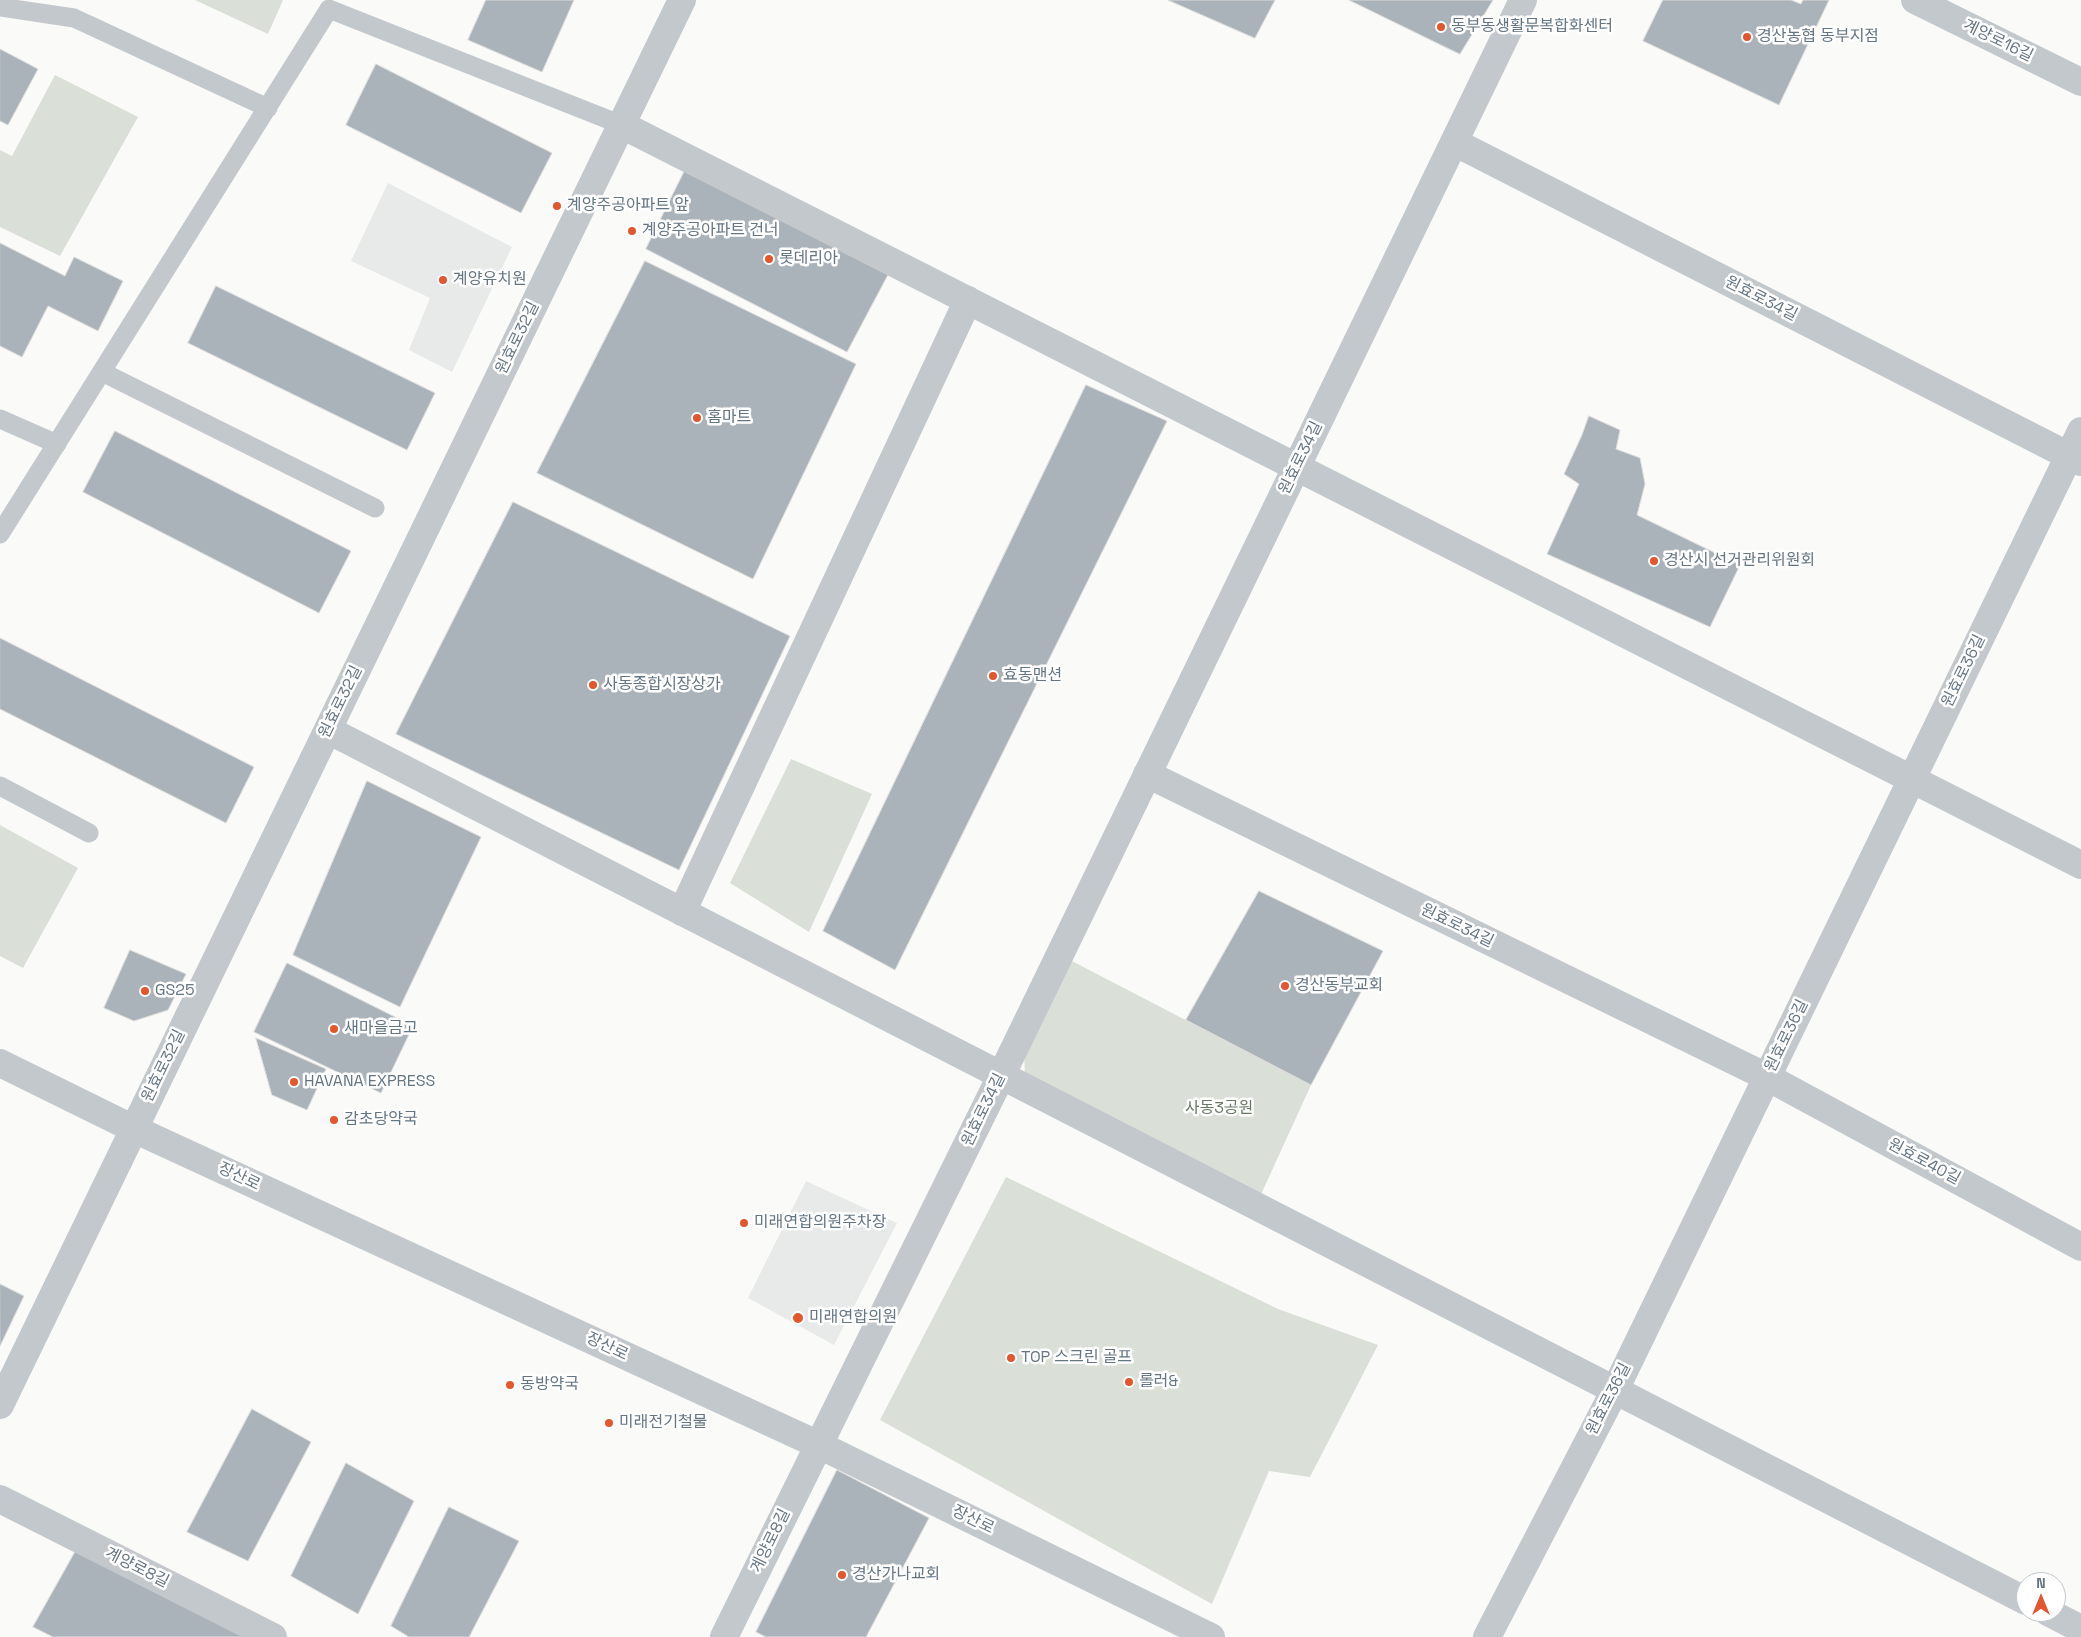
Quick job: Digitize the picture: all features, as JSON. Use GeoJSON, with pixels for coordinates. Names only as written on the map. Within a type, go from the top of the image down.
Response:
{"type":"FeatureCollection","features":[{"type":"Feature","properties":{"kind":"street","name":"원효로32길"},"geometry":{"type":"LineString","coordinates":[[0,1404],[682,0]]}},
{"type":"Feature","properties":{"kind":"street","name":"원효로34길"},"geometry":{"type":"LineString","coordinates":[[819,1445],[1001,1076],[1523,0]]}},
{"type":"Feature","properties":{"kind":"street","name":"계양로16길"},"geometry":{"type":"LineString","coordinates":[[1915,0],[2081,82]]}},
{"type":"Feature","properties":{"kind":"street"},"geometry":{"type":"LineString","coordinates":[[622,125],[2081,865]]}},
{"type":"Feature","properties":{"kind":"street","name":"원효로34길"},"geometry":{"type":"LineString","coordinates":[[1454,142],[2075,459]]}},
{"type":"Feature","properties":{"kind":"street"},"geometry":{"type":"LineString","coordinates":[[682,912],[968,300]]}},
{"type":"Feature","properties":{"kind":"street","name":"원효로36길"},"geometry":{"type":"LineString","coordinates":[[1487,1637],[1615,1390],[1912,779],[2075,459],[2081,431]]}},
{"type":"Feature","properties":{"kind":"street"},"geometry":{"type":"LineString","coordinates":[[328,730],[2016,1596]]}},
{"type":"Feature","properties":{"kind":"street","name":"원효로34길"},"geometry":{"type":"LineString","coordinates":[[1147,774],[1767,1077]]}},
{"type":"Feature","properties":{"kind":"street","name":"장산로"},"geometry":{"type":"LineString","coordinates":[[0,1063],[134,1128],[819,1445],[1211,1637]]}},
{"type":"Feature","properties":{"kind":"street","name":"원효로40길"},"geometry":{"type":"LineString","coordinates":[[1767,1077],[2081,1247]]}},
{"type":"Feature","properties":{"kind":"street","name":"계양로8길"},"geometry":{"type":"LineString","coordinates":[[724,1637],[819,1445]]}},
{"type":"Feature","properties":{"kind":"street","name":"계양로8길"},"geometry":{"type":"LineString","coordinates":[[0,1499],[273,1637]]}},
{"type":"Feature","properties":{"kind":"street"},"geometry":{"type":"LineString","coordinates":[[2066,1621],[2081,1629]]}},
{"type":"Feature","properties":{"kind":"lane"},"geometry":{"type":"LineString","coordinates":[[0,7],[74,18],[268,108]]}},
{"type":"Feature","properties":{"kind":"lane"},"geometry":{"type":"LineString","coordinates":[[0,534],[329,9],[622,125]]}},
{"type":"Feature","properties":{"kind":"lane"},"geometry":{"type":"LineString","coordinates":[[102,372],[375,508]]}},
{"type":"Feature","properties":{"kind":"lane"},"geometry":{"type":"LineString","coordinates":[[0,419],[57,444]]}},
{"type":"Feature","properties":{"kind":"lane"},"geometry":{"type":"LineString","coordinates":[[0,786],[89,833]]}},
{"type":"Feature","properties":{"kind":"shaded area","name":"계양유치원"},"geometry":{"type":"Polygon","coordinates":[[[388,183],[512,247],[452,372],[409,350],[430,298],[351,261],[388,183]]]}},
{"type":"Feature","properties":{"kind":"shaded area"},"geometry":{"type":"Polygon","coordinates":[[[806,1181],[897,1223],[834,1345],[748,1298],[806,1181]]]}},
{"type":"Feature","properties":{"kind":"green space"},"geometry":{"type":"Polygon","coordinates":[[[195,0],[283,0],[268,34],[195,0]]]}},
{"type":"Feature","properties":{"kind":"green space"},"geometry":{"type":"Polygon","coordinates":[[[55,75],[138,117],[60,256],[0,227],[0,150],[12,156],[55,75]]]}},
{"type":"Feature","properties":{"kind":"green space"},"geometry":{"type":"Polygon","coordinates":[[[791,759],[872,794],[809,932],[730,883],[791,759]]]}},
{"type":"Feature","properties":{"kind":"green space"},"geometry":{"type":"Polygon","coordinates":[[[0,825],[78,868],[23,968],[0,956],[0,825]]]}},
{"type":"Feature","properties":{"kind":"green space","name":"사동3공원"},"geometry":{"type":"Polygon","coordinates":[[[1066,958],[1311,1085],[1258,1201],[1025,1079],[1024,1048],[1066,958]]]}},
{"type":"Feature","properties":{"kind":"green space","name":"롤러&"},"geometry":{"type":"Polygon","coordinates":[[[1006,1177],[1278,1309],[1378,1345],[1310,1477],[1269,1471],[1212,1604],[880,1420],[1006,1177]]]}},
{"type":"Feature","properties":{"kind":"building"},"geometry":{"type":"Polygon","coordinates":[[[486,0],[574,0],[542,72],[468,40],[486,0]]]}},
{"type":"Feature","properties":{"kind":"building"},"geometry":{"type":"Polygon","coordinates":[[[1168,0],[1275,0],[1255,38],[1168,0]]]}},
{"type":"Feature","properties":{"kind":"building","name":"동부동생활문복합화센터"},"geometry":{"type":"Polygon","coordinates":[[[1349,0],[1493,0],[1460,54],[1349,0]]]}},
{"type":"Feature","properties":{"kind":"building"},"geometry":{"type":"Polygon","coordinates":[[[1663,0],[1791,0],[1801,4],[1803,0],[1829,0],[1779,105],[1643,41],[1663,0]]]}},
{"type":"Feature","properties":{"kind":"building"},"geometry":{"type":"Polygon","coordinates":[[[0,49],[38,69],[8,125],[0,121],[0,49]]]}},
{"type":"Feature","properties":{"kind":"building"},"geometry":{"type":"Polygon","coordinates":[[[376,64],[552,153],[521,213],[346,125],[376,64]]]}},
{"type":"Feature","properties":{"kind":"building","name":"롯데리아"},"geometry":{"type":"Polygon","coordinates":[[[689,162],[891,269],[847,352],[646,249],[689,162]]]}},
{"type":"Feature","properties":{"kind":"building"},"geometry":{"type":"Polygon","coordinates":[[[0,243],[65,276],[74,257],[123,281],[98,331],[48,306],[22,357],[0,346],[0,243]]]}},
{"type":"Feature","properties":{"kind":"building","name":"홈마트"},"geometry":{"type":"Polygon","coordinates":[[[645,261],[856,364],[753,579],[537,473],[645,261]]]}},
{"type":"Feature","properties":{"kind":"building"},"geometry":{"type":"Polygon","coordinates":[[[216,286],[435,393],[407,450],[188,343],[216,286]]]}},
{"type":"Feature","properties":{"kind":"building","name":"효동맨션"},"geometry":{"type":"Polygon","coordinates":[[[1086,385],[1167,421],[895,970],[823,931],[1086,385]]]}},
{"type":"Feature","properties":{"kind":"building"},"geometry":{"type":"Polygon","coordinates":[[[1589,416],[1620,430],[1616,449],[1640,458],[1645,484],[1637,515],[1740,565],[1710,627],[1547,554],[1579,484],[1564,474],[1589,416]]]}},
{"type":"Feature","properties":{"kind":"building"},"geometry":{"type":"Polygon","coordinates":[[[115,431],[351,551],[319,613],[83,492],[115,431]]]}},
{"type":"Feature","properties":{"kind":"building","name":"사동종합시장상가"},"geometry":{"type":"Polygon","coordinates":[[[513,502],[790,636],[679,870],[396,734],[513,502]]]}},
{"type":"Feature","properties":{"kind":"building"},"geometry":{"type":"Polygon","coordinates":[[[0,638],[254,767],[226,823],[0,709],[0,638]]]}},
{"type":"Feature","properties":{"kind":"building"},"geometry":{"type":"Polygon","coordinates":[[[367,781],[481,837],[400,1007],[293,955],[367,781]]]}},
{"type":"Feature","properties":{"kind":"building","name":"경산동부교회"},"geometry":{"type":"Polygon","coordinates":[[[1259,891],[1383,951],[1311,1085],[1186,1020],[1259,891]]]}},
{"type":"Feature","properties":{"kind":"building","name":"GS25"},"geometry":{"type":"Polygon","coordinates":[[[130,950],[186,974],[168,1010],[134,1021],[104,1008],[130,950]]]}},
{"type":"Feature","properties":{"kind":"building","name":"새마을금고"},"geometry":{"type":"Polygon","coordinates":[[[287,963],[413,1026],[381,1093],[254,1032],[287,963]]]}},
{"type":"Feature","properties":{"kind":"building","name":"HAVANA EXPRESS"},"geometry":{"type":"Polygon","coordinates":[[[256,1038],[326,1069],[307,1110],[272,1095],[256,1038]]]}},
{"type":"Feature","properties":{"kind":"building"},"geometry":{"type":"Polygon","coordinates":[[[0,1284],[24,1296],[0,1346],[0,1284]]]}},
{"type":"Feature","properties":{"kind":"building"},"geometry":{"type":"Polygon","coordinates":[[[252,1409],[311,1442],[248,1561],[187,1532],[252,1409]]]}},
{"type":"Feature","properties":{"kind":"building"},"geometry":{"type":"Polygon","coordinates":[[[346,1463],[414,1501],[358,1614],[291,1576],[346,1463]]]}},
{"type":"Feature","properties":{"kind":"building","name":"경산가나교회"},"geometry":{"type":"Polygon","coordinates":[[[837,1470],[929,1518],[866,1637],[766,1637],[756,1632],[837,1470]]]}},
{"type":"Feature","properties":{"kind":"building"},"geometry":{"type":"Polygon","coordinates":[[[449,1507],[519,1541],[469,1637],[409,1637],[391,1626],[449,1507]]]}},
{"type":"Feature","properties":{"kind":"building"},"geometry":{"type":"Polygon","coordinates":[[[79,1545],[264,1637],[53,1637],[33,1627],[79,1545]]]}},
{"type":"Feature","properties":{"kind":"place","name":"동부동생활문복합화센터"},"geometry":{"type":"Point","coordinates":[1441,27]}},
{"type":"Feature","properties":{"kind":"place","name":"경산농협 동부지점"},"geometry":{"type":"Point","coordinates":[1747,37]}},
{"type":"Feature","properties":{"kind":"place","name":"계양주공아파트 앞"},"geometry":{"type":"Point","coordinates":[557,206]}},
{"type":"Feature","properties":{"kind":"place","name":"계양주공아파트 건너"},"geometry":{"type":"Point","coordinates":[632,231]}},
{"type":"Feature","properties":{"kind":"place","name":"롯데리아"},"geometry":{"type":"Point","coordinates":[769,259]}},
{"type":"Feature","properties":{"kind":"place","name":"계양유치원"},"geometry":{"type":"Point","coordinates":[443,280]}},
{"type":"Feature","properties":{"kind":"place","name":"홈마트"},"geometry":{"type":"Point","coordinates":[697,418]}},
{"type":"Feature","properties":{"kind":"place","name":"경산시 선거관리위원회"},"geometry":{"type":"Point","coordinates":[1654,561]}},
{"type":"Feature","properties":{"kind":"place","name":"효동맨션"},"geometry":{"type":"Point","coordinates":[993,676]}},
{"type":"Feature","properties":{"kind":"place","name":"사동종합시장상가"},"geometry":{"type":"Point","coordinates":[593,685]}},
{"type":"Feature","properties":{"kind":"place","name":"경산동부교회"},"geometry":{"type":"Point","coordinates":[1285,986]}},
{"type":"Feature","properties":{"kind":"place","name":"GS25"},"geometry":{"type":"Point","coordinates":[145,991]}},
{"type":"Feature","properties":{"kind":"place","name":"새마을금고"},"geometry":{"type":"Point","coordinates":[334,1029]}},
{"type":"Feature","properties":{"kind":"place","name":"HAVANA EXPRESS"},"geometry":{"type":"Point","coordinates":[294,1082]}},
{"type":"Feature","properties":{"kind":"place","name":"감초당약국"},"geometry":{"type":"Point","coordinates":[334,1120]}},
{"type":"Feature","properties":{"kind":"place","name":"미래연합의원주차장"},"geometry":{"type":"Point","coordinates":[744,1223]}},
{"type":"Feature","properties":{"kind":"place","name":"미래연합의원"},"geometry":{"type":"Point","coordinates":[798,1318]}},
{"type":"Feature","properties":{"kind":"place","name":"TOP 스크린 골프"},"geometry":{"type":"Point","coordinates":[1011,1358]}},
{"type":"Feature","properties":{"kind":"place","name":"롤러&"},"geometry":{"type":"Point","coordinates":[1129,1382]}},
{"type":"Feature","properties":{"kind":"place","name":"동방약국"},"geometry":{"type":"Point","coordinates":[510,1385]}},
{"type":"Feature","properties":{"kind":"place","name":"미래전기철물"},"geometry":{"type":"Point","coordinates":[609,1423]}},
{"type":"Feature","properties":{"kind":"place","name":"경산가나교회"},"geometry":{"type":"Point","coordinates":[842,1575]}}]}
